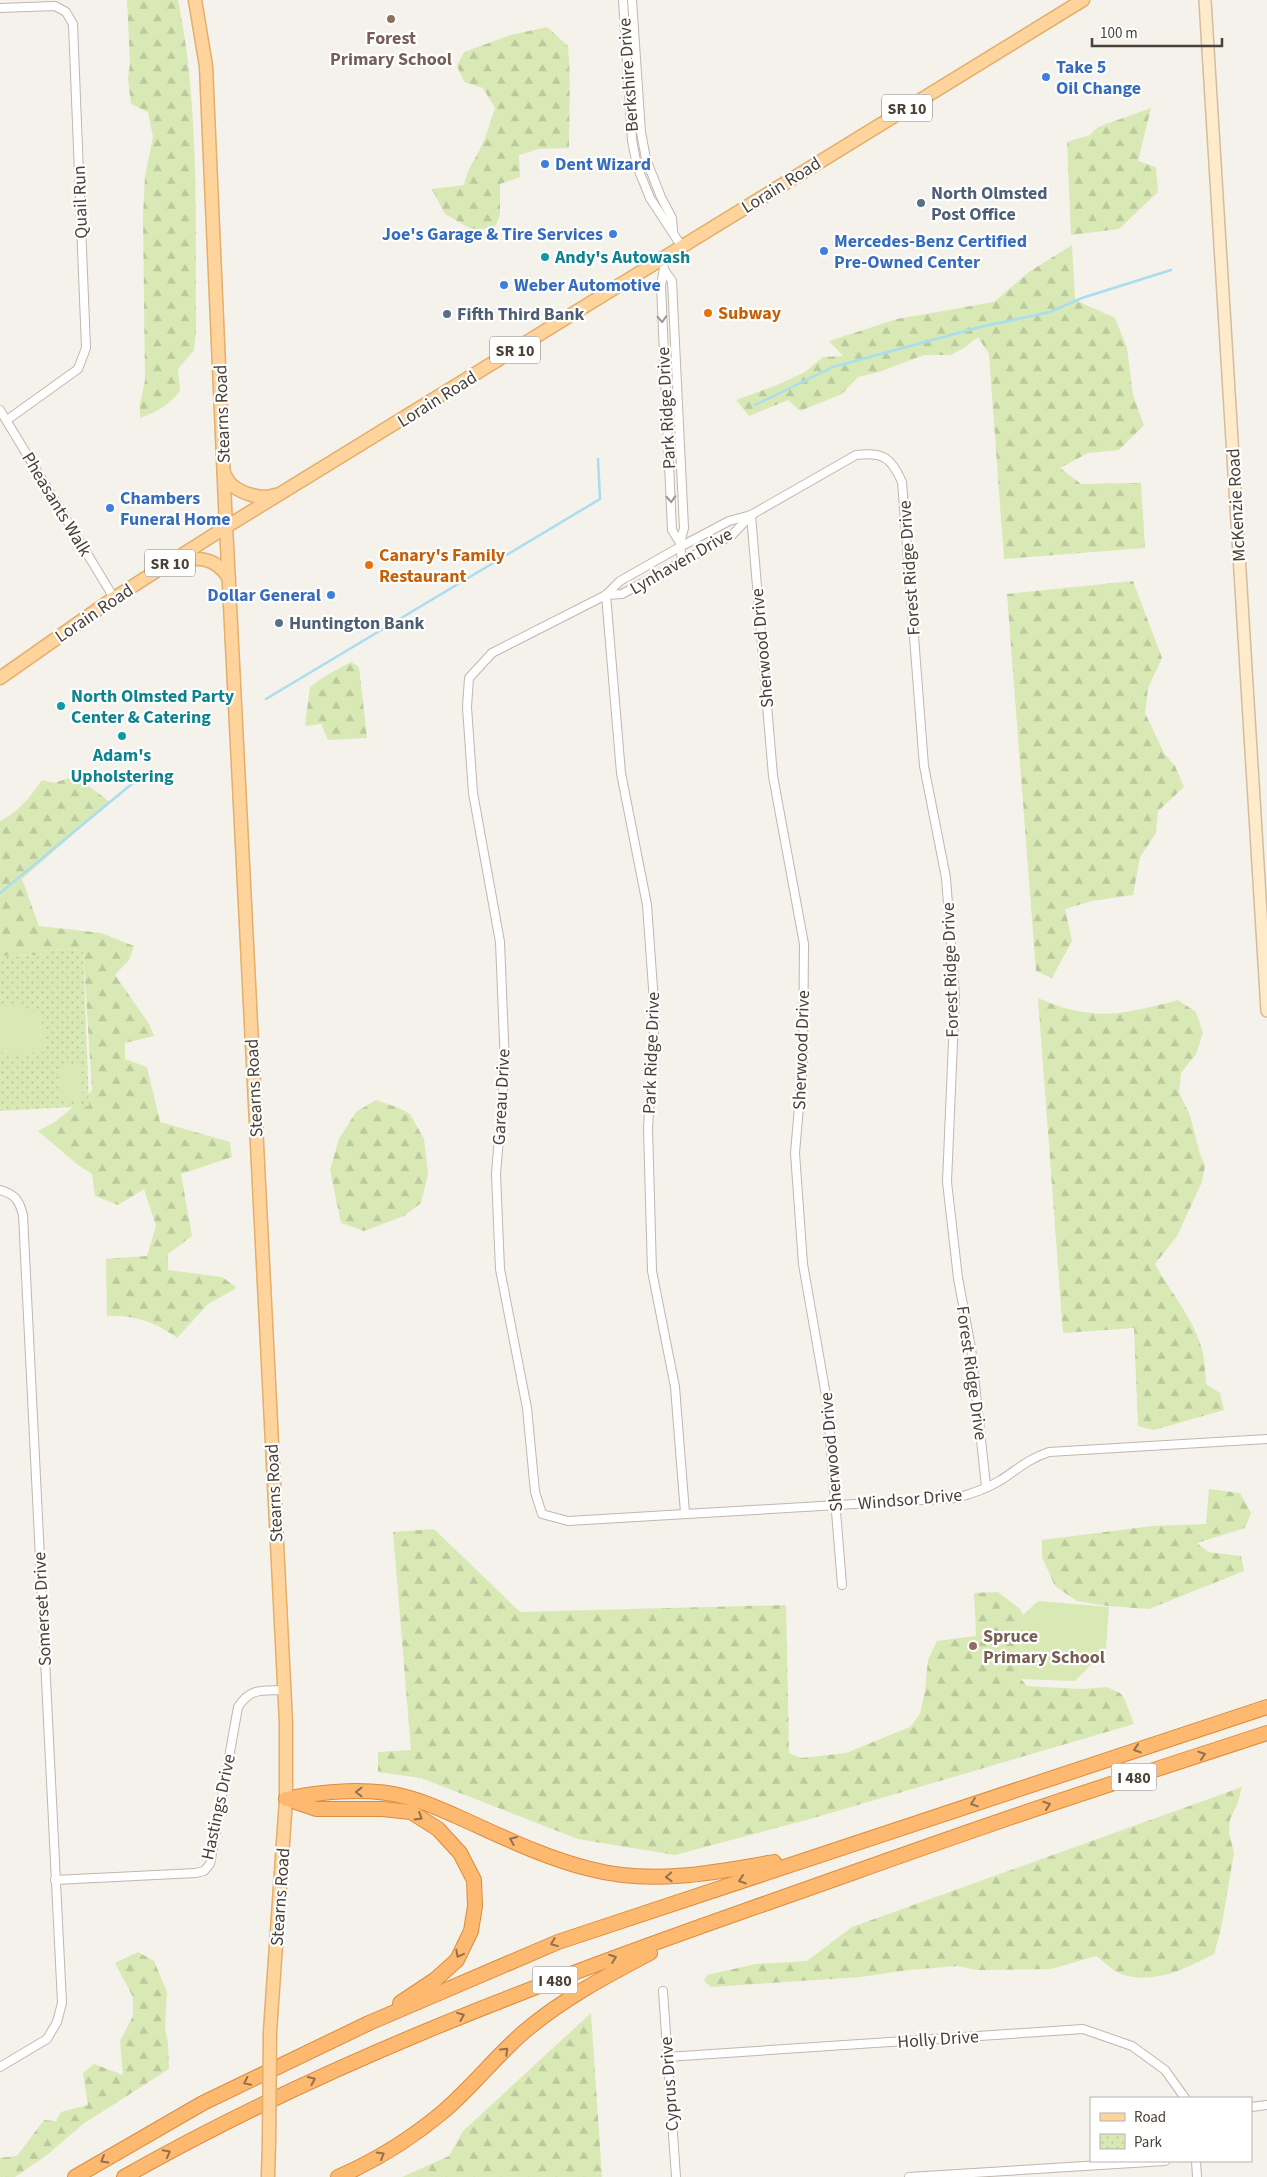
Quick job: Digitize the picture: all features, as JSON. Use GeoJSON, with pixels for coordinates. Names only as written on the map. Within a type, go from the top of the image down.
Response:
{"type":"FeatureCollection","features":[{"type":"Feature","properties":{"kind":"highway","name":"I 480"},"geometry":{"type":"LineString","coordinates":[[75,2177],[203,2103],[369,2023],[558,1942],[1267,1706]]}},
{"type":"Feature","properties":{"kind":"highway","name":"I 480"},"geometry":{"type":"LineString","coordinates":[[124,2177],[219,2126],[296,2088],[374,2052],[475,2010],[695,1928],[1001,1821],[1267,1733]]}},
{"type":"Feature","properties":{"kind":"highway"},"geometry":{"type":"LineString","coordinates":[[286,1798],[313,1792],[369,1792],[406,1796],[560,1860],[589,1869],[616,1874],[668,1877],[719,1872],[821,1854]]}},
{"type":"Feature","properties":{"kind":"highway"},"geometry":{"type":"LineString","coordinates":[[286,1798],[316,1809],[382,1809],[410,1812],[438,1829],[460,1853],[474,1880],[475,1906],[471,1931],[457,1960],[436,1978],[369,2023]]}},
{"type":"Feature","properties":{"kind":"highway"},"geometry":{"type":"LineString","coordinates":[[338,2177],[360,2167],[405,2141],[445,2110],[524,2032],[560,2003],[695,1928]]}},
{"type":"Feature","properties":{"kind":"main road","name":"Stearns Road"},"geometry":{"type":"LineString","coordinates":[[195,0],[206,66],[226,527],[284,1690],[286,1798],[270,2032],[268,2177]]}},
{"type":"Feature","properties":{"kind":"main road","name":"Lorain Road"},"geometry":{"type":"LineString","coordinates":[[0,678],[114,598],[226,527],[664,265],[682,247],[777,186],[1083,0]]}},
{"type":"Feature","properties":{"kind":"main road"},"geometry":{"type":"LineString","coordinates":[[224,473],[232,486],[258,496],[271,497],[282,492]]}},
{"type":"Feature","properties":{"kind":"main road"},"geometry":{"type":"LineString","coordinates":[[170,563],[186,559],[202,560],[223,568],[229,579]]}},
{"type":"Feature","properties":{"kind":"street","name":"Berkshire Drive"},"geometry":{"type":"LineString","coordinates":[[623,0],[632,131],[637,166],[649,195],[665,222],[673,230],[682,247]]}},
{"type":"Feature","properties":{"kind":"street","name":"Berkshire Drive"},"geometry":{"type":"LineString","coordinates":[[632,0],[641,131],[646,159],[658,191],[672,218],[673,230]]}},
{"type":"Feature","properties":{"kind":"street","name":"McKenzie Road"},"geometry":{"type":"LineString","coordinates":[[1205,0],[1267,1011]]}},
{"type":"Feature","properties":{"kind":"street","name":"Quail Run"},"geometry":{"type":"LineString","coordinates":[[2,7],[55,6],[66,12],[73,24],[86,348],[78,369],[7,420]]}},
{"type":"Feature","properties":{"kind":"street"},"geometry":{"type":"LineString","coordinates":[[625,28],[634,28]]}},
{"type":"Feature","properties":{"kind":"street"},"geometry":{"type":"LineString","coordinates":[[632,131],[641,131]]}},
{"type":"Feature","properties":{"kind":"street"},"geometry":{"type":"LineString","coordinates":[[649,195],[658,191]]}},
{"type":"Feature","properties":{"kind":"street","name":"Park Ridge Drive"},"geometry":{"type":"LineString","coordinates":[[664,265],[661,286],[672,530],[680,545]]}},
{"type":"Feature","properties":{"kind":"street","name":"Park Ridge Drive"},"geometry":{"type":"LineString","coordinates":[[664,265],[672,281],[684,528],[680,545],[682,562]]}},
{"type":"Feature","properties":{"kind":"street","name":"Pheasants Walk"},"geometry":{"type":"LineString","coordinates":[[0,410],[114,598]]}},
{"type":"Feature","properties":{"kind":"street","name":"Lynhaven Drive"},"geometry":{"type":"LineString","coordinates":[[469,678],[492,653],[606,595],[620,581],[680,545],[729,521],[751,515],[856,455],[872,454],[888,458]]}},
{"type":"Feature","properties":{"kind":"street","name":"Forest Ridge Drive"},"geometry":{"type":"LineString","coordinates":[[888,458],[897,470],[902,482],[924,766],[946,878],[954,995],[947,1182],[958,1278],[971,1348],[986,1486]]}},
{"type":"Feature","properties":{"kind":"street","name":"Lynhaven Drive"},"geometry":{"type":"LineString","coordinates":[[606,595],[622,594],[732,535],[751,515]]}},
{"type":"Feature","properties":{"kind":"street","name":"Sherwood Drive"},"geometry":{"type":"LineString","coordinates":[[751,515],[773,776],[804,944],[803,1060],[795,1153],[803,1264],[827,1401],[842,1585]]}},
{"type":"Feature","properties":{"kind":"street","name":"Park Ridge Drive"},"geometry":{"type":"LineString","coordinates":[[606,595],[621,772],[647,905],[655,1016],[648,1128],[652,1271],[675,1387],[686,1513]]}},
{"type":"Feature","properties":{"kind":"street","name":"Gareau Drive"},"geometry":{"type":"LineString","coordinates":[[469,678],[467,707],[473,793],[500,942],[505,1065],[496,1174],[500,1269],[527,1408],[535,1492],[542,1514]]}},
{"type":"Feature","properties":{"kind":"street","name":"Somerset Drive"},"geometry":{"type":"LineString","coordinates":[[0,1190],[12,1193],[20,1204],[23,1215],[62,2003],[57,2022],[47,2039],[0,2067]]}},
{"type":"Feature","properties":{"kind":"street","name":"Windsor Drive"},"geometry":{"type":"LineString","coordinates":[[542,1514],[568,1521],[956,1498],[1000,1480],[1032,1457],[1049,1452],[1267,1438]]}},
{"type":"Feature","properties":{"kind":"street","name":"Hastings Drive"},"geometry":{"type":"LineString","coordinates":[[55,1880],[196,1873],[204,1870],[210,1864],[238,1707],[246,1695],[256,1692],[284,1690]]}},
{"type":"Feature","properties":{"kind":"street","name":"Cyprus Drive"},"geometry":{"type":"LineString","coordinates":[[663,1991],[676,2177]]}},
{"type":"Feature","properties":{"kind":"street","name":"Holly Drive"},"geometry":{"type":"LineString","coordinates":[[667,2057],[1083,2029],[1132,2046],[1165,2070],[1184,2097]]}},
{"type":"Feature","properties":{"kind":"street"},"geometry":{"type":"LineString","coordinates":[[1252,2107],[1267,2105]]}},
{"type":"Feature","properties":{"kind":"street"},"geometry":{"type":"LineString","coordinates":[[909,2177],[1149,2162]]}},
{"type":"Feature","properties":{"kind":"street"},"geometry":{"type":"LineString","coordinates":[[1196,2162],[1197,2177]]}},
{"type":"Feature","properties":{"kind":"green space"},"geometry":{"type":"Polygon","coordinates":[[[127,0],[178,0],[190,81],[195,165],[196,331],[194,350],[178,369],[180,391],[162,408],[140,418],[140,405],[145,380],[143,217],[145,176],[153,137],[148,112],[131,104],[128,79],[130,63],[127,0]]]}},
{"type":"Feature","properties":{"kind":"green space"},"geometry":{"type":"Polygon","coordinates":[[[547,27],[568,46],[570,85],[569,148],[539,149],[519,155],[520,177],[500,184],[500,215],[495,227],[473,230],[445,214],[432,189],[464,185],[469,170],[485,139],[495,108],[483,88],[464,82],[457,66],[464,52],[511,35],[547,27]]]}},
{"type":"Feature","properties":{"kind":"green space"},"geometry":{"type":"Polygon","coordinates":[[[1151,108],[1138,161],[1156,167],[1158,192],[1119,229],[1071,235],[1067,142],[1090,135],[1098,127],[1151,108]]]}},
{"type":"Feature","properties":{"kind":"green space"},"geometry":{"type":"Polygon","coordinates":[[[1072,245],[1075,300],[1115,318],[1127,348],[1133,395],[1144,425],[1119,450],[1088,453],[1060,468],[1081,484],[1141,483],[1145,548],[1004,559],[989,354],[978,337],[951,355],[924,355],[879,372],[858,377],[842,394],[800,411],[788,400],[749,416],[736,400],[777,385],[805,372],[823,357],[843,356],[829,341],[897,319],[994,302],[1029,272],[1072,245]]]}},
{"type":"Feature","properties":{"kind":"green space"},"geometry":{"type":"Polygon","coordinates":[[[1133,581],[1162,658],[1148,688],[1145,713],[1164,753],[1175,766],[1184,787],[1158,811],[1156,833],[1140,857],[1133,895],[1092,901],[1065,909],[1072,941],[1052,978],[1036,971],[1007,594],[1133,581]]]}},
{"type":"Feature","properties":{"kind":"green space"},"geometry":{"type":"Polygon","coordinates":[[[351,662],[359,667],[367,738],[328,740],[321,724],[305,726],[310,687],[325,676],[351,662]]]}},
{"type":"Feature","properties":{"kind":"green space"},"geometry":{"type":"Polygon","coordinates":[[[75,776],[110,802],[22,879],[39,926],[101,933],[134,946],[129,960],[115,975],[149,1024],[154,1036],[125,1043],[125,1059],[147,1067],[160,1122],[230,1142],[232,1157],[181,1174],[192,1236],[168,1254],[168,1270],[222,1277],[237,1288],[208,1304],[177,1338],[162,1328],[135,1318],[107,1316],[106,1259],[147,1256],[156,1226],[144,1189],[118,1205],[95,1196],[92,1174],[78,1165],[38,1131],[55,1122],[92,1091],[83,949],[44,950],[44,955],[0,956],[0,821],[18,809],[42,780],[54,783],[75,776]]]}},
{"type":"Feature","properties":{"kind":"green space"},"geometry":{"type":"Polygon","coordinates":[[[83,949],[89,1106],[0,1111],[0,956],[43,955],[44,950],[83,949]]]}},
{"type":"Feature","properties":{"kind":"green space"},"geometry":{"type":"Polygon","coordinates":[[[1038,998],[1075,1011],[1107,1014],[1178,1000],[1196,1012],[1203,1033],[1196,1054],[1181,1073],[1179,1093],[1190,1115],[1205,1166],[1202,1182],[1177,1236],[1155,1264],[1194,1329],[1203,1353],[1206,1384],[1220,1393],[1224,1410],[1154,1430],[1138,1426],[1134,1328],[1063,1333],[1038,998]]]}},
{"type":"Feature","properties":{"kind":"green space"},"geometry":{"type":"Polygon","coordinates":[[[8,1005],[28,1009],[40,1018],[44,1032],[44,1052],[4,1054],[0,1051],[0,1011],[8,1005]]]}},
{"type":"Feature","properties":{"kind":"green space"},"geometry":{"type":"Polygon","coordinates":[[[81,1065],[83,1100],[61,1101],[59,1067],[81,1065]]]}},
{"type":"Feature","properties":{"kind":"green space"},"geometry":{"type":"Polygon","coordinates":[[[376,1100],[410,1114],[424,1139],[428,1174],[421,1203],[404,1216],[364,1231],[341,1223],[330,1170],[339,1139],[356,1112],[376,1100]]]}},
{"type":"Feature","properties":{"kind":"green space"},"geometry":{"type":"Polygon","coordinates":[[[1209,1489],[1240,1493],[1251,1513],[1245,1528],[1197,1543],[1208,1552],[1241,1556],[1244,1571],[1149,1609],[1108,1606],[1077,1601],[1055,1586],[1042,1557],[1042,1540],[1152,1526],[1206,1524],[1209,1489]]]}},
{"type":"Feature","properties":{"kind":"green space"},"geometry":{"type":"Polygon","coordinates":[[[434,1529],[520,1612],[786,1605],[789,1753],[801,1758],[846,1753],[910,1727],[920,1714],[925,1691],[928,1660],[937,1641],[976,1636],[974,1593],[998,1592],[1020,1609],[1023,1615],[1020,1678],[1027,1686],[1082,1689],[1107,1687],[1120,1693],[1124,1698],[1134,1724],[810,1819],[675,1855],[578,1839],[421,1778],[378,1772],[378,1752],[411,1750],[393,1532],[434,1529]]]}},
{"type":"Feature","properties":{"kind":"green space"},"geometry":{"type":"Polygon","coordinates":[[[1038,1601],[1109,1607],[1106,1649],[1075,1681],[1020,1679],[1023,1615],[1038,1601]]]}},
{"type":"Feature","properties":{"kind":"green space"},"geometry":{"type":"Polygon","coordinates":[[[1242,1787],[1237,1805],[1230,1819],[1229,1833],[1234,1853],[1221,1929],[1214,1954],[1181,1970],[1145,1978],[1133,1977],[1118,1973],[1096,1956],[1051,1969],[978,1970],[957,1966],[908,1970],[861,1977],[711,1987],[704,1981],[707,1975],[756,1964],[807,1961],[852,1927],[1242,1787]]]}},
{"type":"Feature","properties":{"kind":"green space"},"geometry":{"type":"Polygon","coordinates":[[[138,1952],[154,1961],[167,1992],[165,2029],[168,2042],[169,2069],[83,2124],[47,2155],[15,2177],[0,2177],[0,2158],[17,2156],[44,2120],[56,2121],[61,2112],[88,2105],[83,2073],[94,2064],[123,2075],[120,2041],[133,2016],[133,1997],[115,1963],[138,1952]]]}},
{"type":"Feature","properties":{"kind":"green space"},"geometry":{"type":"Polygon","coordinates":[[[591,2013],[602,2177],[402,2177],[449,2156],[463,2131],[591,2013]]]}},
{"type":"Feature","properties":{"kind":"waterway"},"geometry":{"type":"LineString","coordinates":[[755,405],[833,367],[980,327],[1050,312],[1082,298],[1171,270]]}},
{"type":"Feature","properties":{"kind":"waterway"},"geometry":{"type":"LineString","coordinates":[[266,699],[600,499],[598,459]]}},
{"type":"Feature","properties":{"kind":"waterway"},"geometry":{"type":"LineString","coordinates":[[0,893],[145,773]]}},
{"type":"Feature","properties":{"kind":"place","name":"Forest Primary School"},"geometry":{"type":"Point","coordinates":[391,19]}},
{"type":"Feature","properties":{"kind":"place","name":"Take 5 Oil Change"},"geometry":{"type":"Point","coordinates":[1046,77]}},
{"type":"Feature","properties":{"kind":"place","name":"Dent Wizard"},"geometry":{"type":"Point","coordinates":[545,164]}},
{"type":"Feature","properties":{"kind":"place","name":"North Olmsted Post Office"},"geometry":{"type":"Point","coordinates":[921,203]}},
{"type":"Feature","properties":{"kind":"place","name":"Joe's Garage & Tire Services"},"geometry":{"type":"Point","coordinates":[613,234]}},
{"type":"Feature","properties":{"kind":"place","name":"Mercedes-Benz Certified Pre-Owned Center"},"geometry":{"type":"Point","coordinates":[824,251]}},
{"type":"Feature","properties":{"kind":"place","name":"Andy's Autowash"},"geometry":{"type":"Point","coordinates":[545,257]}},
{"type":"Feature","properties":{"kind":"place","name":"Weber Automotive"},"geometry":{"type":"Point","coordinates":[504,285]}},
{"type":"Feature","properties":{"kind":"place","name":"Subway"},"geometry":{"type":"Point","coordinates":[708,313]}},
{"type":"Feature","properties":{"kind":"place","name":"Fifth Third Bank"},"geometry":{"type":"Point","coordinates":[447,314]}},
{"type":"Feature","properties":{"kind":"place","name":"Chambers Funeral Home"},"geometry":{"type":"Point","coordinates":[110,508]}},
{"type":"Feature","properties":{"kind":"place","name":"Canary's Family Restaurant"},"geometry":{"type":"Point","coordinates":[369,565]}},
{"type":"Feature","properties":{"kind":"place","name":"Dollar General"},"geometry":{"type":"Point","coordinates":[331,595]}},
{"type":"Feature","properties":{"kind":"place","name":"Huntington Bank"},"geometry":{"type":"Point","coordinates":[279,623]}},
{"type":"Feature","properties":{"kind":"place","name":"North Olmsted Party Center & Catering"},"geometry":{"type":"Point","coordinates":[61,706]}},
{"type":"Feature","properties":{"kind":"place","name":"Adam's Upholstering"},"geometry":{"type":"Point","coordinates":[122,736]}},
{"type":"Feature","properties":{"kind":"place","name":"Spruce Primary School"},"geometry":{"type":"Point","coordinates":[973,1646]}}]}
